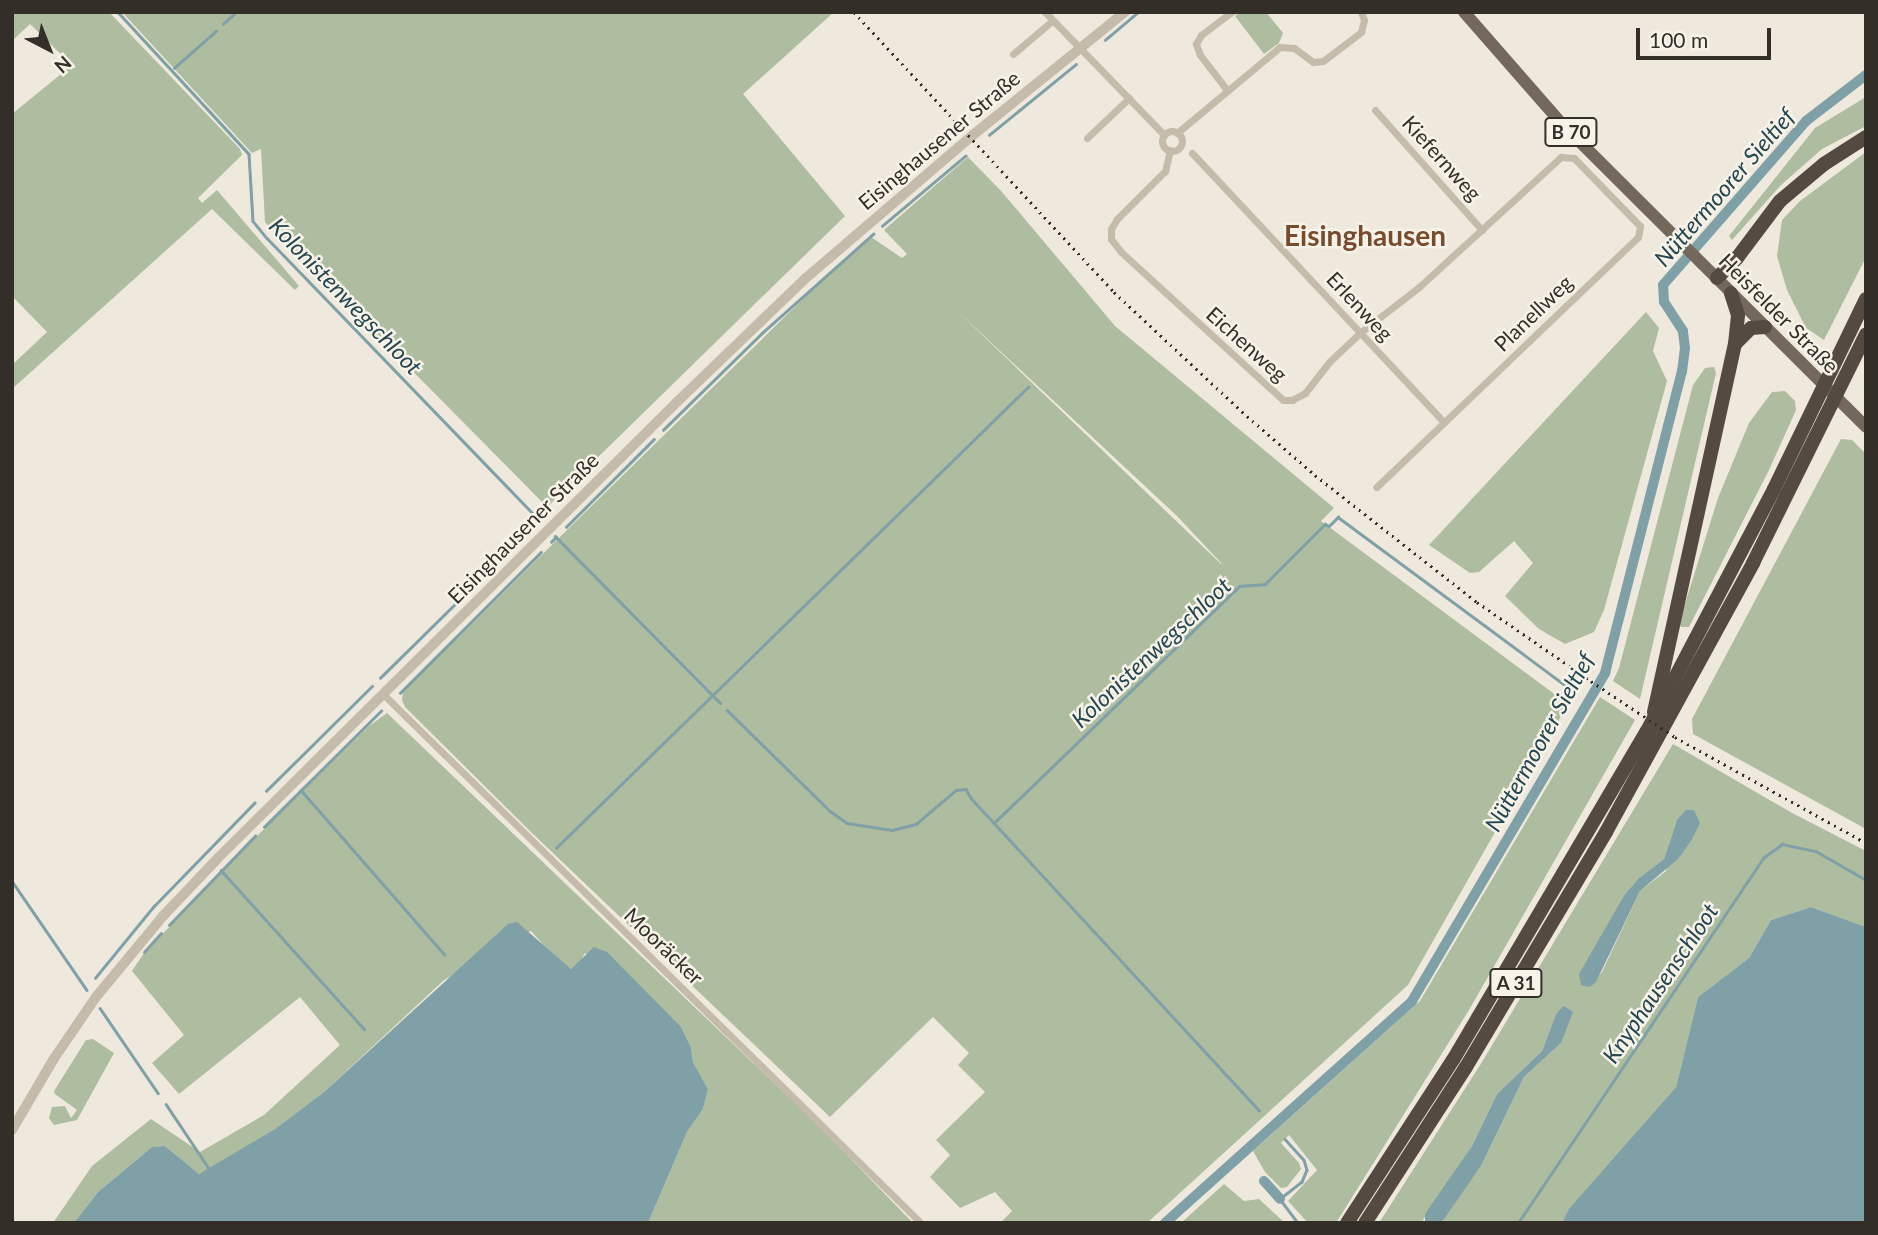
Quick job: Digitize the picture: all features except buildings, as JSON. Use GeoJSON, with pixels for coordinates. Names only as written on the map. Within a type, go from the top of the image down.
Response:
{"type":"FeatureCollection","features":[{"type":"Feature","properties":{"kind":"highway"},"geometry":{"type":"LineString","coordinates":[[1717,278],[1737,258],[1780,201],[1824,164],[1866,137]]}},
{"type":"Feature","properties":{"kind":"highway"},"geometry":{"type":"LineString","coordinates":[[1658,719],[1735,344],[1738,315],[1731,293]]}},
{"type":"Feature","properties":{"kind":"highway","name":"A 31"},"geometry":{"type":"LineString","coordinates":[[1347,1223],[1453,1060],[1658,719],[1866,299]]}},
{"type":"Feature","properties":{"kind":"highway"},"geometry":{"type":"LineString","coordinates":[[1735,344],[1751,328],[1765,327]]}},
{"type":"Feature","properties":{"kind":"highway","name":"A 31"},"geometry":{"type":"LineString","coordinates":[[1365,1223],[1466,1067],[1822,428],[1865,337]]}},
{"type":"Feature","properties":{"kind":"main road","name":"Heisfelder Straße"},"geometry":{"type":"LineString","coordinates":[[1464,12],[1562,124],[1866,427]]}},
{"type":"Feature","properties":{"kind":"street"},"geometry":{"type":"LineString","coordinates":[[1045,12],[1164,135],[1163,144],[1170,150],[1181,145],[1177,133]]}},
{"type":"Feature","properties":{"kind":"street","name":"Eisinghausener Straße"},"geometry":{"type":"LineString","coordinates":[[12,1130],[67,1039],[128,956],[218,858],[806,278],[973,135],[1125,12]]}},
{"type":"Feature","properties":{"kind":"street"},"geometry":{"type":"LineString","coordinates":[[1227,90],[1200,55],[1196,44],[1201,35],[1232,12]]}},
{"type":"Feature","properties":{"kind":"street"},"geometry":{"type":"LineString","coordinates":[[1164,135],[1177,133],[1280,47],[1294,48],[1313,62],[1323,61],[1361,32],[1364,20],[1361,12]]}},
{"type":"Feature","properties":{"kind":"street"},"geometry":{"type":"LineString","coordinates":[[1013,54],[1053,20]]}},
{"type":"Feature","properties":{"kind":"street"},"geometry":{"type":"LineString","coordinates":[[1087,138],[1129,98]]}},
{"type":"Feature","properties":{"kind":"street","name":"Kiefernweg"},"geometry":{"type":"LineString","coordinates":[[1375,110],[1482,230]]}},
{"type":"Feature","properties":{"kind":"street","name":"Eichenweg"},"geometry":{"type":"LineString","coordinates":[[1170,150],[1169,162],[1162,174],[1113,224],[1111,239],[1121,252],[1283,400],[1302,396],[1329,362],[1361,332],[1419,287],[1561,157],[1574,158]]}},
{"type":"Feature","properties":{"kind":"street","name":"Erlenweg"},"geometry":{"type":"LineString","coordinates":[[1192,153],[1444,422]]}},
{"type":"Feature","properties":{"kind":"street","name":"Planellweg"},"geometry":{"type":"LineString","coordinates":[[1376,487],[1640,233],[1638,224],[1574,158]]}},
{"type":"Feature","properties":{"kind":"street","name":"Mooräcker"},"geometry":{"type":"LineString","coordinates":[[383,694],[921,1223]]}},
{"type":"Feature","properties":{"kind":"green space"},"geometry":{"type":"Polygon","coordinates":[[[12,12],[109,12],[240,149],[242,155],[198,198],[202,203],[217,190],[299,286],[295,290],[212,209],[12,389],[12,365],[47,332],[12,296],[12,114],[72,65],[30,24],[12,41],[12,12]]]}},
{"type":"Feature","properties":{"kind":"green space"},"geometry":{"type":"Polygon","coordinates":[[[122,12],[834,12],[743,94],[845,216],[547,507],[265,222],[261,149],[252,153],[122,12]]]}},
{"type":"Feature","properties":{"kind":"green space"},"geometry":{"type":"Polygon","coordinates":[[[1241,12],[1266,12],[1283,33],[1279,43],[1264,54],[1235,16],[1241,12]]]}},
{"type":"Feature","properties":{"kind":"green space"},"geometry":{"type":"Polygon","coordinates":[[[1866,97],[1866,126],[1822,149],[1781,185],[1732,240],[1729,236],[1815,128],[1866,97]]]}},
{"type":"Feature","properties":{"kind":"green space"},"geometry":{"type":"Polygon","coordinates":[[[1866,152],[1866,257],[1824,340],[1806,328],[1787,290],[1777,256],[1782,220],[1800,201],[1866,152]]]}},
{"type":"Feature","properties":{"kind":"green space"},"geometry":{"type":"Polygon","coordinates":[[[968,157],[1002,192],[1115,326],[1334,508],[1321,521],[1568,704],[1408,985],[1147,1223],[1000,1223],[1012,1211],[995,1192],[960,1208],[930,1177],[950,1155],[936,1140],[985,1092],[958,1065],[969,1053],[933,1017],[830,1117],[532,833],[405,707],[402,700],[403,692],[565,532],[806,296],[871,237],[902,258],[907,254],[884,230],[968,157]],[[954,308],[1222,564],[1177,516],[954,308]]]}},
{"type":"Feature","properties":{"kind":"green space"},"geometry":{"type":"Polygon","coordinates":[[[1646,312],[1659,328],[1653,351],[1667,381],[1604,610],[1594,632],[1565,644],[1539,629],[1505,596],[1533,563],[1514,541],[1479,572],[1470,573],[1429,545],[1646,312]]]}},
{"type":"Feature","properties":{"kind":"green space"},"geometry":{"type":"Polygon","coordinates":[[[1714,367],[1716,373],[1640,699],[1613,681],[1619,668],[1693,385],[1705,368],[1714,367]]]}},
{"type":"Feature","properties":{"kind":"green space"},"geometry":{"type":"Polygon","coordinates":[[[1785,391],[1795,401],[1796,410],[1769,470],[1689,627],[1681,627],[1679,623],[1718,498],[1749,423],[1772,392],[1785,391]]]}},
{"type":"Feature","properties":{"kind":"green space"},"geometry":{"type":"Polygon","coordinates":[[[1841,439],[1852,440],[1866,454],[1866,829],[1693,734],[1692,719],[1841,439]]]}},
{"type":"Feature","properties":{"kind":"green space"},"geometry":{"type":"Polygon","coordinates":[[[1600,697],[1635,720],[1469,1010],[1336,1223],[1308,1223],[1288,1201],[1317,1170],[1289,1135],[1281,1143],[1301,1169],[1287,1187],[1281,1188],[1265,1172],[1253,1151],[1420,1001],[1600,697]]]}},
{"type":"Feature","properties":{"kind":"green space"},"geometry":{"type":"Polygon","coordinates":[[[387,713],[820,1127],[913,1223],[648,1223],[687,1132],[703,1109],[708,1089],[693,1062],[691,1048],[585,953],[579,964],[571,969],[558,961],[531,931],[444,980],[324,1092],[275,1129],[210,1170],[199,1174],[165,1146],[152,1147],[98,1192],[74,1223],[53,1223],[92,1166],[151,1119],[200,1152],[264,1115],[340,1045],[300,997],[179,1094],[152,1063],[184,1035],[132,971],[144,953],[260,833],[369,726],[387,713]]]}},
{"type":"Feature","properties":{"kind":"green space"},"geometry":{"type":"Polygon","coordinates":[[[1673,744],[1794,814],[1866,851],[1866,927],[1811,907],[1771,920],[1749,958],[1698,997],[1676,1087],[1570,1209],[1562,1223],[1440,1223],[1481,1166],[1524,1077],[1561,1043],[1556,1014],[1542,1051],[1497,1094],[1472,1146],[1423,1220],[1425,1223],[1379,1223],[1482,1062],[1673,744]],[[1677,820],[1664,859],[1639,878],[1625,894],[1615,914],[1590,987],[1602,972],[1640,891],[1666,871],[1677,820]]]}},
{"type":"Feature","properties":{"kind":"green space"},"geometry":{"type":"Polygon","coordinates":[[[93,1039],[114,1053],[77,1120],[54,1125],[49,1118],[52,1107],[65,1106],[71,1118],[77,1110],[54,1091],[86,1040],[93,1039]]]}},
{"type":"Feature","properties":{"kind":"green space"},"geometry":{"type":"Polygon","coordinates":[[[1224,1184],[1244,1201],[1259,1199],[1285,1223],[1181,1223],[1224,1184]]]}},
{"type":"Feature","properties":{"kind":"water"},"geometry":{"type":"Polygon","coordinates":[[[1686,810],[1694,810],[1700,823],[1691,841],[1678,859],[1640,891],[1596,982],[1590,987],[1581,985],[1579,974],[1625,894],[1639,878],[1664,859],[1677,820],[1686,810]]]}},
{"type":"Feature","properties":{"kind":"water"},"geometry":{"type":"Polygon","coordinates":[[[1811,907],[1866,927],[1866,1223],[1562,1223],[1569,1209],[1676,1087],[1698,997],[1749,958],[1771,920],[1811,907]]]}},
{"type":"Feature","properties":{"kind":"water"},"geometry":{"type":"Polygon","coordinates":[[[517,922],[571,969],[594,947],[607,952],[681,1027],[691,1048],[693,1062],[708,1089],[703,1109],[687,1132],[648,1223],[74,1223],[98,1192],[152,1147],[165,1146],[199,1174],[275,1129],[324,1092],[508,924],[517,922]]]}},
{"type":"Feature","properties":{"kind":"water"},"geometry":{"type":"Polygon","coordinates":[[[1564,1006],[1573,1012],[1561,1043],[1524,1077],[1481,1166],[1444,1219],[1440,1223],[1425,1223],[1425,1214],[1472,1146],[1497,1094],[1542,1051],[1556,1014],[1564,1006]]]}},
{"type":"Feature","properties":{"kind":"waterway","name":"Kolonistenwegschloot"},"geometry":{"type":"LineString","coordinates":[[118,12],[249,154],[253,221],[267,238],[539,520]]}},
{"type":"Feature","properties":{"kind":"waterway"},"geometry":{"type":"LineString","coordinates":[[223,24],[236,12]]}},
{"type":"Feature","properties":{"kind":"waterway"},"geometry":{"type":"LineString","coordinates":[[1105,40],[1138,12]]}},
{"type":"Feature","properties":{"kind":"waterway"},"geometry":{"type":"LineString","coordinates":[[174,68],[216,31]]}},
{"type":"Feature","properties":{"kind":"waterway"},"geometry":{"type":"LineString","coordinates":[[989,135],[1076,64]]}},
{"type":"Feature","properties":{"kind":"waterway","name":"Nüttermoorer Sieltief"},"geometry":{"type":"LineString","coordinates":[[1165,1223],[1412,1001],[1605,673],[1682,372],[1685,348],[1683,331],[1664,302],[1663,285],[1806,121],[1866,75]]}},
{"type":"Feature","properties":{"kind":"waterway"},"geometry":{"type":"LineString","coordinates":[[882,226],[965,156]]}},
{"type":"Feature","properties":{"kind":"waterway"},"geometry":{"type":"LineString","coordinates":[[663,430],[762,333],[873,234]]}},
{"type":"Feature","properties":{"kind":"waterway"},"geometry":{"type":"LineString","coordinates":[[556,848],[1028,387]]}},
{"type":"Feature","properties":{"kind":"waterway"},"geometry":{"type":"LineString","coordinates":[[566,527],[654,439]]}},
{"type":"Feature","properties":{"kind":"waterway","name":"Kolonistenwegschloot"},"geometry":{"type":"LineString","coordinates":[[994,823],[1239,586],[1265,584],[1325,524],[1329,526],[1338,517],[1573,691]]}},
{"type":"Feature","properties":{"kind":"waterway"},"geometry":{"type":"LineString","coordinates":[[380,678],[530,530]]}},
{"type":"Feature","properties":{"kind":"waterway","name":"Kolonistenwegschloot"},"geometry":{"type":"LineString","coordinates":[[555,536],[720,703]]}},
{"type":"Feature","properties":{"kind":"waterway","name":"Kolonistenwegschloot"},"geometry":{"type":"LineString","coordinates":[[551,542],[556,537]]}},
{"type":"Feature","properties":{"kind":"waterway"},"geometry":{"type":"LineString","coordinates":[[400,693],[541,552]]}},
{"type":"Feature","properties":{"kind":"waterway"},"geometry":{"type":"LineString","coordinates":[[266,791],[372,686]]}},
{"type":"Feature","properties":{"kind":"waterway","name":"Kolonistenwegschloot"},"geometry":{"type":"LineString","coordinates":[[727,710],[830,811],[847,823],[892,830],[916,824],[956,790],[966,789],[971,798],[1259,1110]]}},
{"type":"Feature","properties":{"kind":"waterway"},"geometry":{"type":"LineString","coordinates":[[264,827],[381,711]]}},
{"type":"Feature","properties":{"kind":"waterway"},"geometry":{"type":"LineString","coordinates":[[301,790],[444,954]]}},
{"type":"Feature","properties":{"kind":"waterway"},"geometry":{"type":"LineString","coordinates":[[95,978],[154,906],[254,803]]}},
{"type":"Feature","properties":{"kind":"waterway"},"geometry":{"type":"LineString","coordinates":[[169,925],[255,836]]}},
{"type":"Feature","properties":{"kind":"waterway","name":"Knyphausenschloot"},"geometry":{"type":"LineString","coordinates":[[1518,1223],[1763,858],[1782,844],[1816,851],[1866,880]]}},
{"type":"Feature","properties":{"kind":"waterway"},"geometry":{"type":"LineString","coordinates":[[221,870],[364,1029]]}},
{"type":"Feature","properties":{"kind":"waterway"},"geometry":{"type":"LineString","coordinates":[[12,881],[87,990]]}},
{"type":"Feature","properties":{"kind":"waterway"},"geometry":{"type":"LineString","coordinates":[[144,952],[161,933]]}},
{"type":"Feature","properties":{"kind":"waterway"},"geometry":{"type":"LineString","coordinates":[[100,1008],[158,1093]]}},
{"type":"Feature","properties":{"kind":"waterway"},"geometry":{"type":"LineString","coordinates":[[166,1104],[210,1170]]}},
{"type":"Feature","properties":{"kind":"waterway","name":"Kolonistenwegschloot"},"geometry":{"type":"LineString","coordinates":[[1285,1139],[1304,1160],[1307,1170],[1302,1182],[1280,1199],[1298,1223]]}},
{"type":"Feature","properties":{"kind":"waterway"},"geometry":{"type":"LineString","coordinates":[[1264,1181],[1280,1199]]}},
{"type":"Feature","properties":{"kind":"railway"},"geometry":{"type":"LineString","coordinates":[[854,12],[1114,292],[1247,416],[1315,475],[1477,602],[1591,681],[1675,737],[1866,843]]}},
{"type":"Feature","properties":{"kind":"district","name":"Eisinghausen"},"geometry":{"type":"Point","coordinates":[1365,235]}}]}
